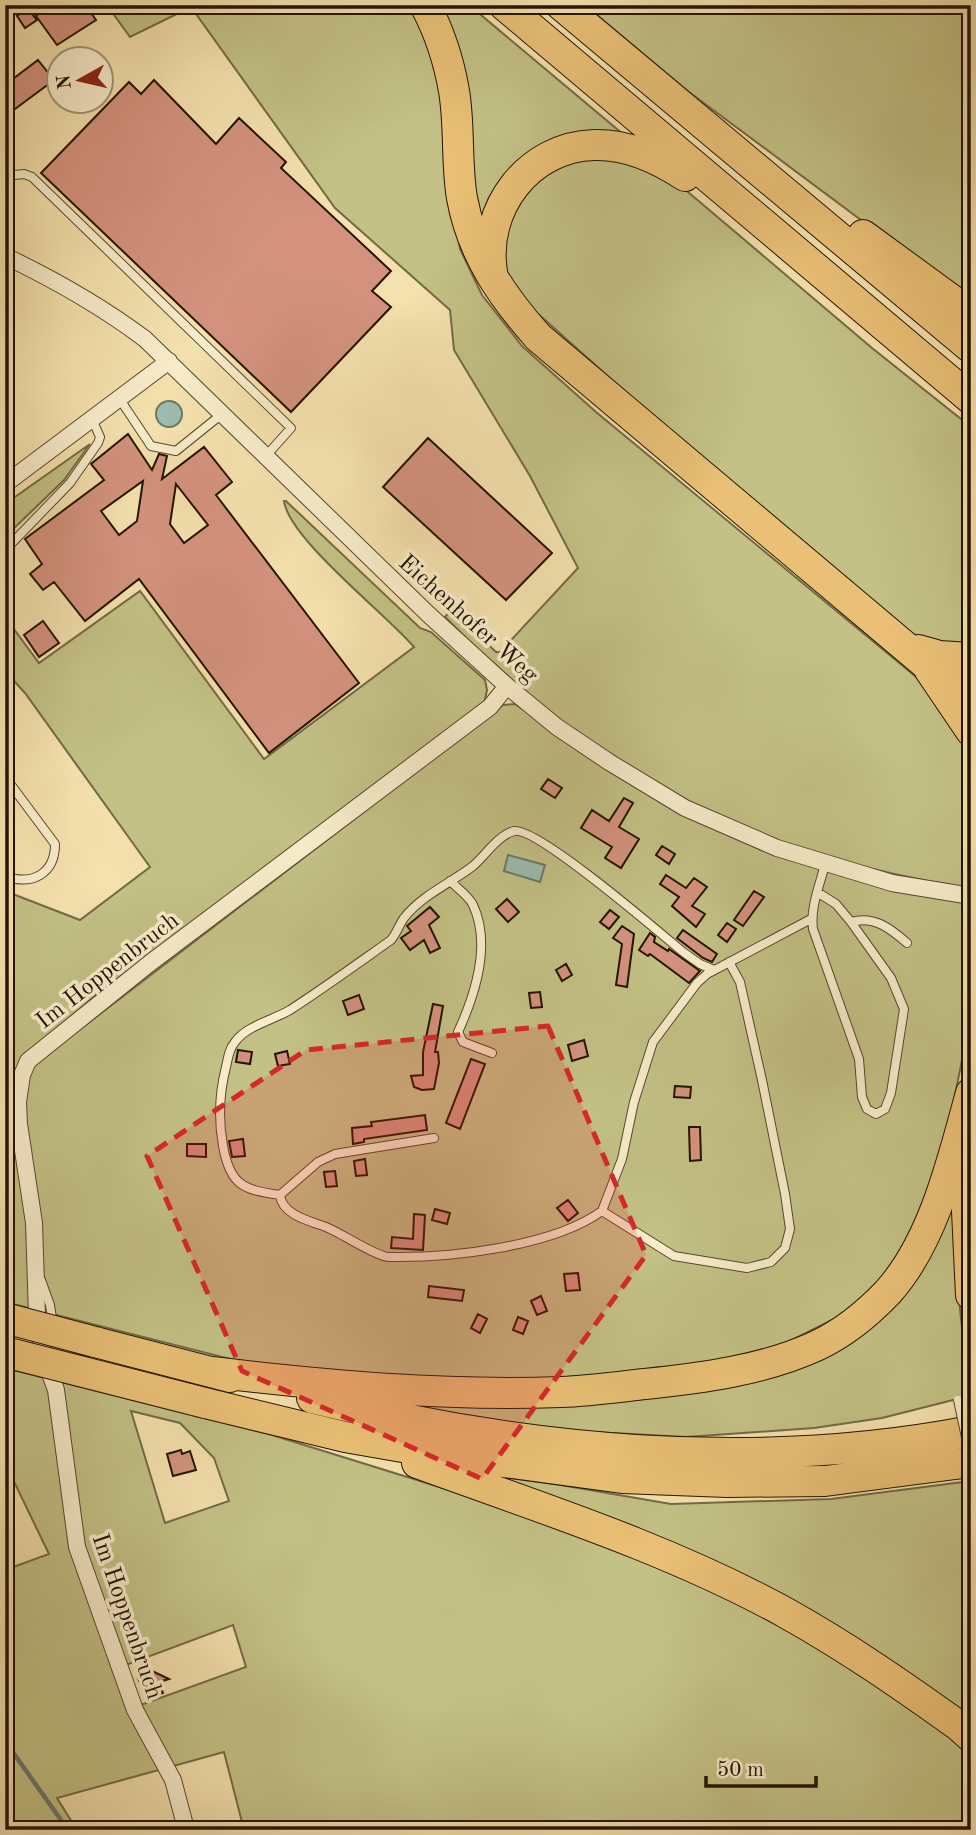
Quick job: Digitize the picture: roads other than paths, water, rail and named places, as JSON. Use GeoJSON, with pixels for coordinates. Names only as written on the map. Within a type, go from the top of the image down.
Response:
{"type":"FeatureCollection","features":[{"type":"Feature","properties":{"kind":"highway"},"geometry":{"type":"LineString","coordinates":[[425,5],[444,50],[454,91],[462,196],[471,236],[509,304],[538,337],[927,666],[971,731]]}},
{"type":"Feature","properties":{"kind":"highway"},"geometry":{"type":"LineString","coordinates":[[504,5],[971,399]]}},
{"type":"Feature","properties":{"kind":"highway"},"geometry":{"type":"LineString","coordinates":[[561,5],[971,348]]}},
{"type":"Feature","properties":{"kind":"highway"},"geometry":{"type":"LineString","coordinates":[[493,279],[492,237],[500,210],[513,187],[531,167],[562,150],[594,145],[640,151],[673,168],[789,247]]}},
{"type":"Feature","properties":{"kind":"highway"},"geometry":{"type":"LineString","coordinates":[[747,163],[822,205],[971,314]]}},
{"type":"Feature","properties":{"kind":"highway"},"geometry":{"type":"LineString","coordinates":[[905,646],[939,656],[971,658]]}},
{"type":"Feature","properties":{"kind":"highway"},"geometry":{"type":"LineString","coordinates":[[927,666],[971,689]]}},
{"type":"Feature","properties":{"kind":"highway"},"geometry":{"type":"LineString","coordinates":[[212,1372],[317,1385],[468,1393],[564,1392],[687,1380],[764,1364],[816,1346],[869,1310],[889,1291],[913,1256],[939,1201],[971,1093]]}},
{"type":"Feature","properties":{"kind":"highway"},"geometry":{"type":"LineString","coordinates":[[971,1122],[967,1211],[971,1295]]}},
{"type":"Feature","properties":{"kind":"highway"},"geometry":{"type":"LineString","coordinates":[[5,1318],[365,1411],[476,1432],[600,1447],[771,1452],[868,1446],[971,1431]]}},
{"type":"Feature","properties":{"kind":"highway"},"geometry":{"type":"LineString","coordinates":[[5,1352],[345,1437],[431,1452],[622,1478],[675,1481],[825,1481],[970,1462]]}},
{"type":"Feature","properties":{"kind":"highway"},"geometry":{"type":"LineString","coordinates":[[345,1437],[624,1538],[722,1582],[784,1612],[848,1648],[971,1737]]}},
{"type":"Feature","properties":{"kind":"street","name":"Eichenhofer Weg"},"geometry":{"type":"LineString","coordinates":[[5,256],[53,279],[111,313],[145,339],[265,457],[507,686],[557,727],[609,762],[685,808],[777,848],[892,883],[971,897]]}},
{"type":"Feature","properties":{"kind":"street"},"geometry":{"type":"LineString","coordinates":[[5,484],[169,361]]}},
{"type":"Feature","properties":{"kind":"street","name":"Im Hoppenbruch"},"geometry":{"type":"LineString","coordinates":[[185,1825],[173,1780],[135,1710],[77,1548],[56,1390],[44,1357],[37,1316],[34,1223],[19,1124],[18,1102],[22,1075],[28,1061],[150,963],[490,707],[507,686]]}},
{"type":"Feature","properties":{"kind":"lane"},"geometry":{"type":"LineString","coordinates":[[5,176],[24,174],[32,177],[291,428],[265,457]]}},
{"type":"Feature","properties":{"kind":"lane"},"geometry":{"type":"LineString","coordinates":[[119,398],[151,446],[176,451],[222,414]]}},
{"type":"Feature","properties":{"kind":"lane"},"geometry":{"type":"LineString","coordinates":[[10,545],[71,483],[98,443],[100,437],[92,419]]}},
{"type":"Feature","properties":{"kind":"lane"},"geometry":{"type":"LineString","coordinates":[[5,777],[55,844],[55,858],[47,870],[34,878],[18,881],[5,876]]}},
{"type":"Feature","properties":{"kind":"lane"},"geometry":{"type":"LineString","coordinates":[[434,1138],[335,1154],[318,1162],[280,1195],[248,1190],[236,1182],[230,1172],[219,1109],[220,1091],[231,1048],[243,1033],[289,1010],[391,940],[397,934],[404,918],[473,866],[507,834],[515,830],[522,831],[555,850],[683,952],[713,970]]}},
{"type":"Feature","properties":{"kind":"lane"},"geometry":{"type":"LineString","coordinates":[[817,892],[836,904],[851,922],[891,978],[904,1009],[891,1093],[885,1109],[876,1114],[867,1110],[862,1097],[859,1059],[816,941],[811,919],[817,892],[825,864]]}},
{"type":"Feature","properties":{"kind":"lane"},"geometry":{"type":"LineString","coordinates":[[450,881],[472,903],[480,929],[481,946],[478,976],[458,1032],[463,1042],[492,1053]]}},
{"type":"Feature","properties":{"kind":"lane"},"geometry":{"type":"LineString","coordinates":[[280,1195],[289,1211],[341,1233],[387,1257],[510,1247],[558,1234],[602,1211],[622,1159],[634,1102],[653,1042],[697,983],[713,970],[811,919]]}},
{"type":"Feature","properties":{"kind":"lane"},"geometry":{"type":"LineString","coordinates":[[851,922],[858,919],[878,922],[907,943]]}},
{"type":"Feature","properties":{"kind":"lane"},"geometry":{"type":"LineString","coordinates":[[602,1211],[674,1256],[747,1268],[771,1262],[785,1248],[790,1229],[772,1126],[740,982],[729,962]]}},
{"type":"Feature","properties":{"kind":"lane"},"geometry":{"type":"LineString","coordinates":[[36,1263],[50,1306],[56,1342]]}},
{"type":"Feature","properties":{"kind":"lane"},"geometry":{"type":"LineString","coordinates":[[56,1354],[56,1390]]}},
{"type":"Feature","properties":{"kind":"lane"},"geometry":{"type":"LineString","coordinates":[[958,1401],[970,1462]]}},
{"type":"Feature","properties":{"kind":"waterway"},"geometry":{"type":"LineString","coordinates":[[5,1741],[68,1830]]}}]}
